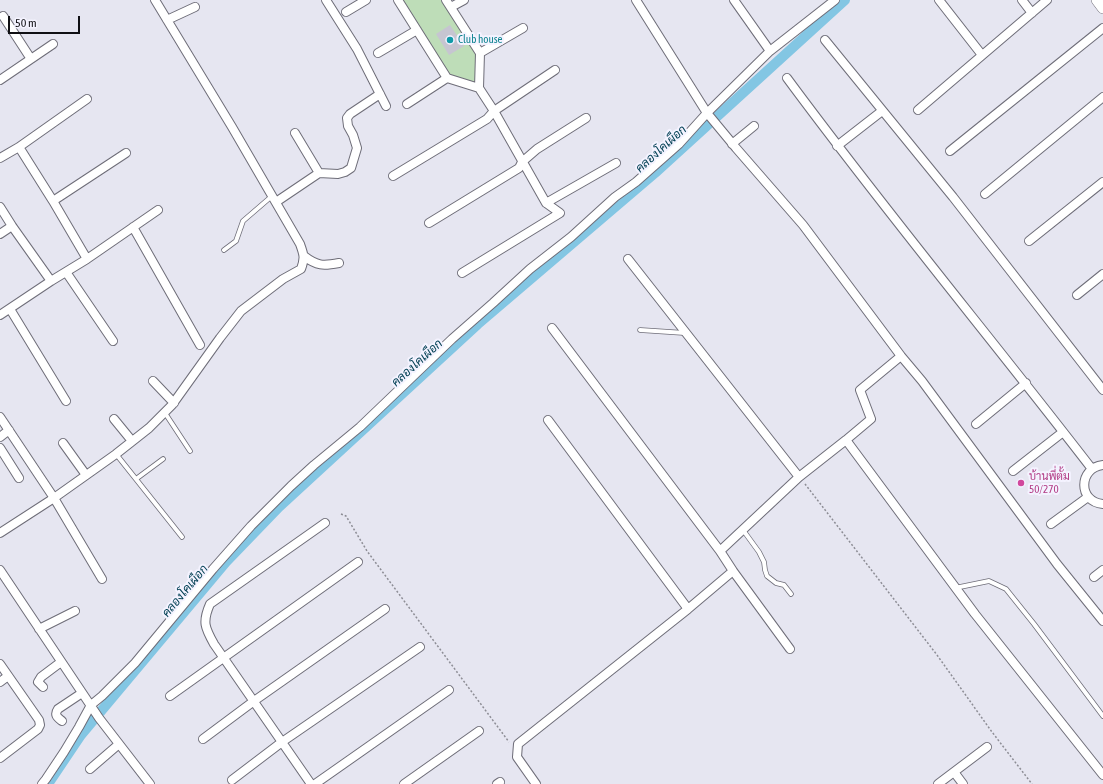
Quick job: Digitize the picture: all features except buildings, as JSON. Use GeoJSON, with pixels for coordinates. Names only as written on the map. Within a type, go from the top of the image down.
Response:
{"type":"FeatureCollection","features":[{"type":"Feature","properties":{"kind":"street"},"geometry":{"type":"LineString","coordinates":[[0,533],[86,476],[149,428],[174,403],[241,311],[283,279],[301,269],[304,261],[300,244],[155,0]]}},
{"type":"Feature","properties":{"kind":"street"},"geometry":{"type":"LineString","coordinates":[[326,0],[358,49],[386,106]]}},
{"type":"Feature","properties":{"kind":"street"},"geometry":{"type":"LineString","coordinates":[[346,12],[366,0]]}},
{"type":"Feature","properties":{"kind":"street"},"geometry":{"type":"LineString","coordinates":[[398,0],[447,78],[479,88]]}},
{"type":"Feature","properties":{"kind":"street"},"geometry":{"type":"LineString","coordinates":[[446,0],[480,53],[479,88],[546,203],[560,213],[462,273]]}},
{"type":"Feature","properties":{"kind":"street"},"geometry":{"type":"LineString","coordinates":[[451,7],[464,0]]}},
{"type":"Feature","properties":{"kind":"street"},"geometry":{"type":"LineString","coordinates":[[636,0],[708,114],[732,144],[803,225],[901,356],[922,381],[1057,564],[1103,621]]}},
{"type":"Feature","properties":{"kind":"street"},"geometry":{"type":"LineString","coordinates":[[734,0],[770,51]]}},
{"type":"Feature","properties":{"kind":"street"},"geometry":{"type":"LineString","coordinates":[[939,0],[982,55]]}},
{"type":"Feature","properties":{"kind":"street"},"geometry":{"type":"LineString","coordinates":[[1022,0],[1032,13]]}},
{"type":"Feature","properties":{"kind":"street"},"geometry":{"type":"LineString","coordinates":[[918,110],[1047,0]]}},
{"type":"Feature","properties":{"kind":"street"},"geometry":{"type":"LineString","coordinates":[[1096,0],[1103,8]]}},
{"type":"Feature","properties":{"kind":"street"},"geometry":{"type":"LineString","coordinates":[[42,784],[92,707],[135,664],[227,553],[251,526],[291,486],[365,422],[452,339],[530,269],[571,237],[615,197],[647,173],[679,144],[770,51],[830,1]]}},
{"type":"Feature","properties":{"kind":"street"},"geometry":{"type":"LineString","coordinates":[[167,20],[195,7]]}},
{"type":"Feature","properties":{"kind":"street"},"geometry":{"type":"LineString","coordinates":[[3,16],[31,59]]}},
{"type":"Feature","properties":{"kind":"street"},"geometry":{"type":"LineString","coordinates":[[480,53],[523,28]]}},
{"type":"Feature","properties":{"kind":"street"},"geometry":{"type":"LineString","coordinates":[[950,151],[1103,28]]}},
{"type":"Feature","properties":{"kind":"street"},"geometry":{"type":"LineString","coordinates":[[378,53],[417,30]]}},
{"type":"Feature","properties":{"kind":"street"},"geometry":{"type":"LineString","coordinates":[[825,40],[953,197],[1103,390]]}},
{"type":"Feature","properties":{"kind":"street"},"geometry":{"type":"LineString","coordinates":[[0,80],[53,44]]}},
{"type":"Feature","properties":{"kind":"street"},"geometry":{"type":"LineString","coordinates":[[394,176],[487,119],[494,112],[555,70]]}},
{"type":"Feature","properties":{"kind":"street"},"geometry":{"type":"LineString","coordinates":[[407,104],[447,78]]}},
{"type":"Feature","properties":{"kind":"street"},"geometry":{"type":"LineString","coordinates":[[787,78],[837,146],[1026,383],[1092,469]]}},
{"type":"Feature","properties":{"kind":"street"},"geometry":{"type":"LineString","coordinates":[[274,199],[318,173],[338,174],[345,172],[350,168],[357,148],[353,135],[348,126],[347,118],[350,114],[380,94]]}},
{"type":"Feature","properties":{"kind":"street"},"geometry":{"type":"LineString","coordinates":[[985,194],[1103,97]]}},
{"type":"Feature","properties":{"kind":"street"},"geometry":{"type":"LineString","coordinates":[[0,158],[19,147],[86,99]]}},
{"type":"Feature","properties":{"kind":"street"},"geometry":{"type":"LineString","coordinates":[[837,146],[882,111]]}},
{"type":"Feature","properties":{"kind":"street"},"geometry":{"type":"LineString","coordinates":[[429,223],[519,168],[522,162],[537,149],[586,118]]}},
{"type":"Feature","properties":{"kind":"street"},"geometry":{"type":"LineString","coordinates":[[732,144],[754,126]]}},
{"type":"Feature","properties":{"kind":"street"},"geometry":{"type":"LineString","coordinates":[[295,132],[318,173]]}},
{"type":"Feature","properties":{"kind":"street"},"geometry":{"type":"LineString","coordinates":[[19,147],[53,200],[87,259]]}},
{"type":"Feature","properties":{"kind":"street"},"geometry":{"type":"LineString","coordinates":[[53,200],[126,153]]}},
{"type":"Feature","properties":{"kind":"street"},"geometry":{"type":"LineString","coordinates":[[546,203],[616,163]]}},
{"type":"Feature","properties":{"kind":"street"},"geometry":{"type":"LineString","coordinates":[[1029,241],[1103,182]]}},
{"type":"Feature","properties":{"kind":"street"},"geometry":{"type":"LineString","coordinates":[[0,207],[51,281]]}},
{"type":"Feature","properties":{"kind":"street"},"geometry":{"type":"LineString","coordinates":[[0,315],[87,259],[158,210]]}},
{"type":"Feature","properties":{"kind":"street"},"geometry":{"type":"LineString","coordinates":[[0,234],[12,226]]}},
{"type":"Feature","properties":{"kind":"street"},"geometry":{"type":"LineString","coordinates":[[133,227],[200,345]]}},
{"type":"Feature","properties":{"kind":"street"},"geometry":{"type":"LineString","coordinates":[[304,256],[311,262],[319,265],[339,263]]}},
{"type":"Feature","properties":{"kind":"street"},"geometry":{"type":"LineString","coordinates":[[628,259],[799,477]]}},
{"type":"Feature","properties":{"kind":"street"},"geometry":{"type":"LineString","coordinates":[[66,272],[113,341]]}},
{"type":"Feature","properties":{"kind":"street"},"geometry":{"type":"LineString","coordinates":[[1077,295],[1103,274]]}},
{"type":"Feature","properties":{"kind":"street"},"geometry":{"type":"LineString","coordinates":[[10,309],[66,401]]}},
{"type":"Feature","properties":{"kind":"street"},"geometry":{"type":"LineString","coordinates":[[552,328],[720,551],[790,649]]}},
{"type":"Feature","properties":{"kind":"street"},"geometry":{"type":"LineString","coordinates":[[720,551],[799,477],[871,419],[860,390],[901,356]]}},
{"type":"Feature","properties":{"kind":"street"},"geometry":{"type":"LineString","coordinates":[[153,381],[174,403]]}},
{"type":"Feature","properties":{"kind":"street"},"geometry":{"type":"LineString","coordinates":[[976,424],[1026,383]]}},
{"type":"Feature","properties":{"kind":"street"},"geometry":{"type":"LineString","coordinates":[[0,417],[54,498],[102,579]]}},
{"type":"Feature","properties":{"kind":"street"},"geometry":{"type":"LineString","coordinates":[[114,419],[132,441]]}},
{"type":"Feature","properties":{"kind":"street"},"geometry":{"type":"LineString","coordinates":[[548,420],[688,609]]}},
{"type":"Feature","properties":{"kind":"street"},"geometry":{"type":"LineString","coordinates":[[0,437],[9,430]]}},
{"type":"Feature","properties":{"kind":"street"},"geometry":{"type":"LineString","coordinates":[[1013,471],[1063,432]]}},
{"type":"Feature","properties":{"kind":"street"},"geometry":{"type":"LineString","coordinates":[[846,440],[955,588],[1103,775]]}},
{"type":"Feature","properties":{"kind":"street"},"geometry":{"type":"LineString","coordinates":[[64,443],[86,476]]}},
{"type":"Feature","properties":{"kind":"street"},"geometry":{"type":"LineString","coordinates":[[0,448],[19,478]]}},
{"type":"Feature","properties":{"kind":"street"},"geometry":{"type":"LineString","coordinates":[[1103,465],[1092,469],[1084,482],[1088,497],[1094,502],[1103,504]]}},
{"type":"Feature","properties":{"kind":"street"},"geometry":{"type":"LineString","coordinates":[[1052,524],[1088,497]]}},
{"type":"Feature","properties":{"kind":"street"},"geometry":{"type":"LineString","coordinates":[[311,784],[223,658],[205,628],[206,612],[210,604],[325,523]]}},
{"type":"Feature","properties":{"kind":"street"},"geometry":{"type":"LineString","coordinates":[[170,696],[358,562]]}},
{"type":"Feature","properties":{"kind":"street"},"geometry":{"type":"LineString","coordinates":[[0,570],[99,718],[150,784]]}},
{"type":"Feature","properties":{"kind":"street"},"geometry":{"type":"LineString","coordinates":[[1094,577],[1103,570]]}},
{"type":"Feature","properties":{"kind":"street"},"geometry":{"type":"LineString","coordinates":[[536,784],[517,757],[518,744],[688,609],[733,571]]}},
{"type":"Feature","properties":{"kind":"street"},"geometry":{"type":"LineString","coordinates":[[203,739],[254,701],[385,609]]}},
{"type":"Feature","properties":{"kind":"street"},"geometry":{"type":"LineString","coordinates":[[39,629],[75,611]]}},
{"type":"Feature","properties":{"kind":"street"},"geometry":{"type":"LineString","coordinates":[[232,780],[282,742],[420,647]]}},
{"type":"Feature","properties":{"kind":"street"},"geometry":{"type":"LineString","coordinates":[[42,688],[38,682],[40,676],[61,662]]}},
{"type":"Feature","properties":{"kind":"street"},"geometry":{"type":"LineString","coordinates":[[0,664],[39,720],[40,725],[38,729],[0,758]]}},
{"type":"Feature","properties":{"kind":"street"},"geometry":{"type":"LineString","coordinates":[[0,682],[8,676]]}},
{"type":"Feature","properties":{"kind":"street"},"geometry":{"type":"LineString","coordinates":[[315,784],[449,690]]}},
{"type":"Feature","properties":{"kind":"street"},"geometry":{"type":"LineString","coordinates":[[62,721],[56,716],[58,709],[82,693]]}},
{"type":"Feature","properties":{"kind":"street"},"geometry":{"type":"LineString","coordinates":[[404,784],[479,731]]}},
{"type":"Feature","properties":{"kind":"street"},"geometry":{"type":"LineString","coordinates":[[90,769],[119,744]]}},
{"type":"Feature","properties":{"kind":"street"},"geometry":{"type":"LineString","coordinates":[[938,784],[987,747]]}},
{"type":"Feature","properties":{"kind":"street"},"geometry":{"type":"LineString","coordinates":[[954,772],[963,784]]}},
{"type":"Feature","properties":{"kind":"lane"},"geometry":{"type":"LineString","coordinates":[[224,250],[236,241],[243,221],[274,199]]}},
{"type":"Feature","properties":{"kind":"lane"},"geometry":{"type":"LineString","coordinates":[[640,330],[685,333]]}},
{"type":"Feature","properties":{"kind":"lane"},"geometry":{"type":"LineString","coordinates":[[165,412],[190,451]]}},
{"type":"Feature","properties":{"kind":"lane"},"geometry":{"type":"LineString","coordinates":[[116,454],[182,537]]}},
{"type":"Feature","properties":{"kind":"lane"},"geometry":{"type":"LineString","coordinates":[[136,479],[163,459]]}},
{"type":"Feature","properties":{"kind":"lane"},"geometry":{"type":"LineString","coordinates":[[742,530],[759,552],[764,562],[767,576],[776,583],[784,584],[791,594]]}},
{"type":"Feature","properties":{"kind":"lane"},"geometry":{"type":"LineString","coordinates":[[955,588],[989,581],[1006,589],[1103,716]]}},
{"type":"Feature","properties":{"kind":"path"},"geometry":{"type":"LineString","coordinates":[[799,477],[937,655],[992,732],[1032,784]]}},
{"type":"Feature","properties":{"kind":"path"},"geometry":{"type":"LineString","coordinates":[[341,514],[346,516],[367,551],[517,753]]}},
{"type":"Feature","properties":{"kind":"green space"},"geometry":{"type":"Polygon","coordinates":[[[398,0],[446,0],[480,53],[479,88],[447,78],[398,0]]]}},
{"type":"Feature","properties":{"kind":"waterway","name":"คลองโคเผือก"},"geometry":{"type":"LineString","coordinates":[[48,784],[81,735],[226,562],[279,507],[478,324],[655,173],[845,0]]}},
{"type":"Feature","properties":{"kind":"place","name":"Club house"},"geometry":{"type":"Point","coordinates":[450,40]}},
{"type":"Feature","properties":{"kind":"place","name":"บ้านพี่ตั้ม 50/270"},"geometry":{"type":"Point","coordinates":[1021,483]}}]}
